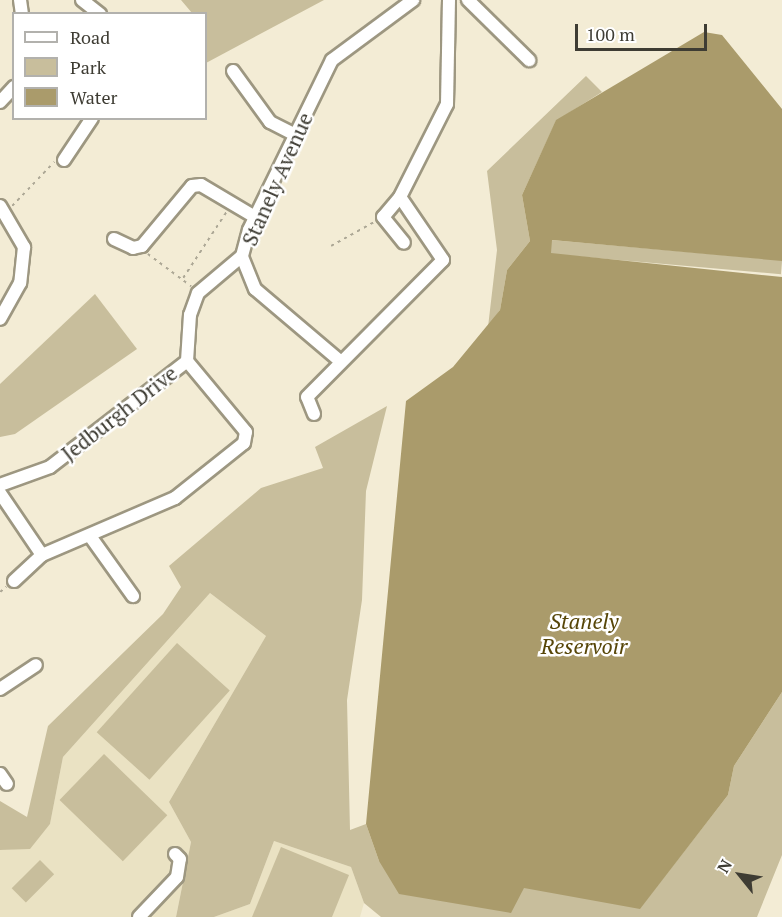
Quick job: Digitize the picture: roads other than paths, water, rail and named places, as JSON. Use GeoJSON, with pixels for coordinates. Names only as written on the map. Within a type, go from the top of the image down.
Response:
{"type":"FeatureCollection","features":[{"type":"Feature","properties":{"kind":"street"},"geometry":{"type":"LineString","coordinates":[[82,0],[97,12]]}},
{"type":"Feature","properties":{"kind":"street","name":"Stanely Avenue"},"geometry":{"type":"LineString","coordinates":[[340,361],[255,289],[242,256],[255,217],[332,60],[413,0]]}},
{"type":"Feature","properties":{"kind":"street"},"geometry":{"type":"LineString","coordinates":[[404,243],[383,217],[400,197],[447,104],[449,0]]}},
{"type":"Feature","properties":{"kind":"street"},"geometry":{"type":"LineString","coordinates":[[468,0],[529,60]]}},
{"type":"Feature","properties":{"kind":"street"},"geometry":{"type":"LineString","coordinates":[[233,71],[270,122],[296,135]]}},
{"type":"Feature","properties":{"kind":"street"},"geometry":{"type":"LineString","coordinates":[[64,160],[91,120]]}},
{"type":"Feature","properties":{"kind":"street"},"geometry":{"type":"LineString","coordinates":[[114,238],[133,248],[142,246],[184,189],[201,185],[255,217]]}},
{"type":"Feature","properties":{"kind":"street"},"geometry":{"type":"LineString","coordinates":[[314,414],[305,401],[340,361],[443,260],[400,197]]}},
{"type":"Feature","properties":{"kind":"street"},"geometry":{"type":"LineString","coordinates":[[0,319],[15,296],[23,267],[22,235],[2,213]]}},
{"type":"Feature","properties":{"kind":"street","name":"Jedburgh Drive"},"geometry":{"type":"LineString","coordinates":[[0,485],[50,467],[187,361],[190,315],[198,293],[242,256]]}},
{"type":"Feature","properties":{"kind":"street"},"geometry":{"type":"LineString","coordinates":[[14,581],[42,555],[175,498],[244,443],[246,432],[187,361]]}},
{"type":"Feature","properties":{"kind":"street"},"geometry":{"type":"LineString","coordinates":[[0,493],[42,555]]}},
{"type":"Feature","properties":{"kind":"street"},"geometry":{"type":"LineString","coordinates":[[90,536],[133,596]]}},
{"type":"Feature","properties":{"kind":"street"},"geometry":{"type":"LineString","coordinates":[[0,689],[36,665]]}},
{"type":"Feature","properties":{"kind":"street"},"geometry":{"type":"LineString","coordinates":[[139,917],[177,877],[180,859],[175,854]]}},
{"type":"Feature","properties":{"kind":"water","name":"Stanely Reservoir"},"geometry":{"type":"Polygon","coordinates":[[[704,32],[722,35],[782,109],[782,261],[552,240],[551,253],[782,277],[782,692],[734,766],[728,795],[640,909],[524,888],[511,913],[399,894],[379,861],[366,824],[406,401],[453,367],[500,310],[507,270],[530,241],[522,195],[556,120],[704,32]]]}}]}
